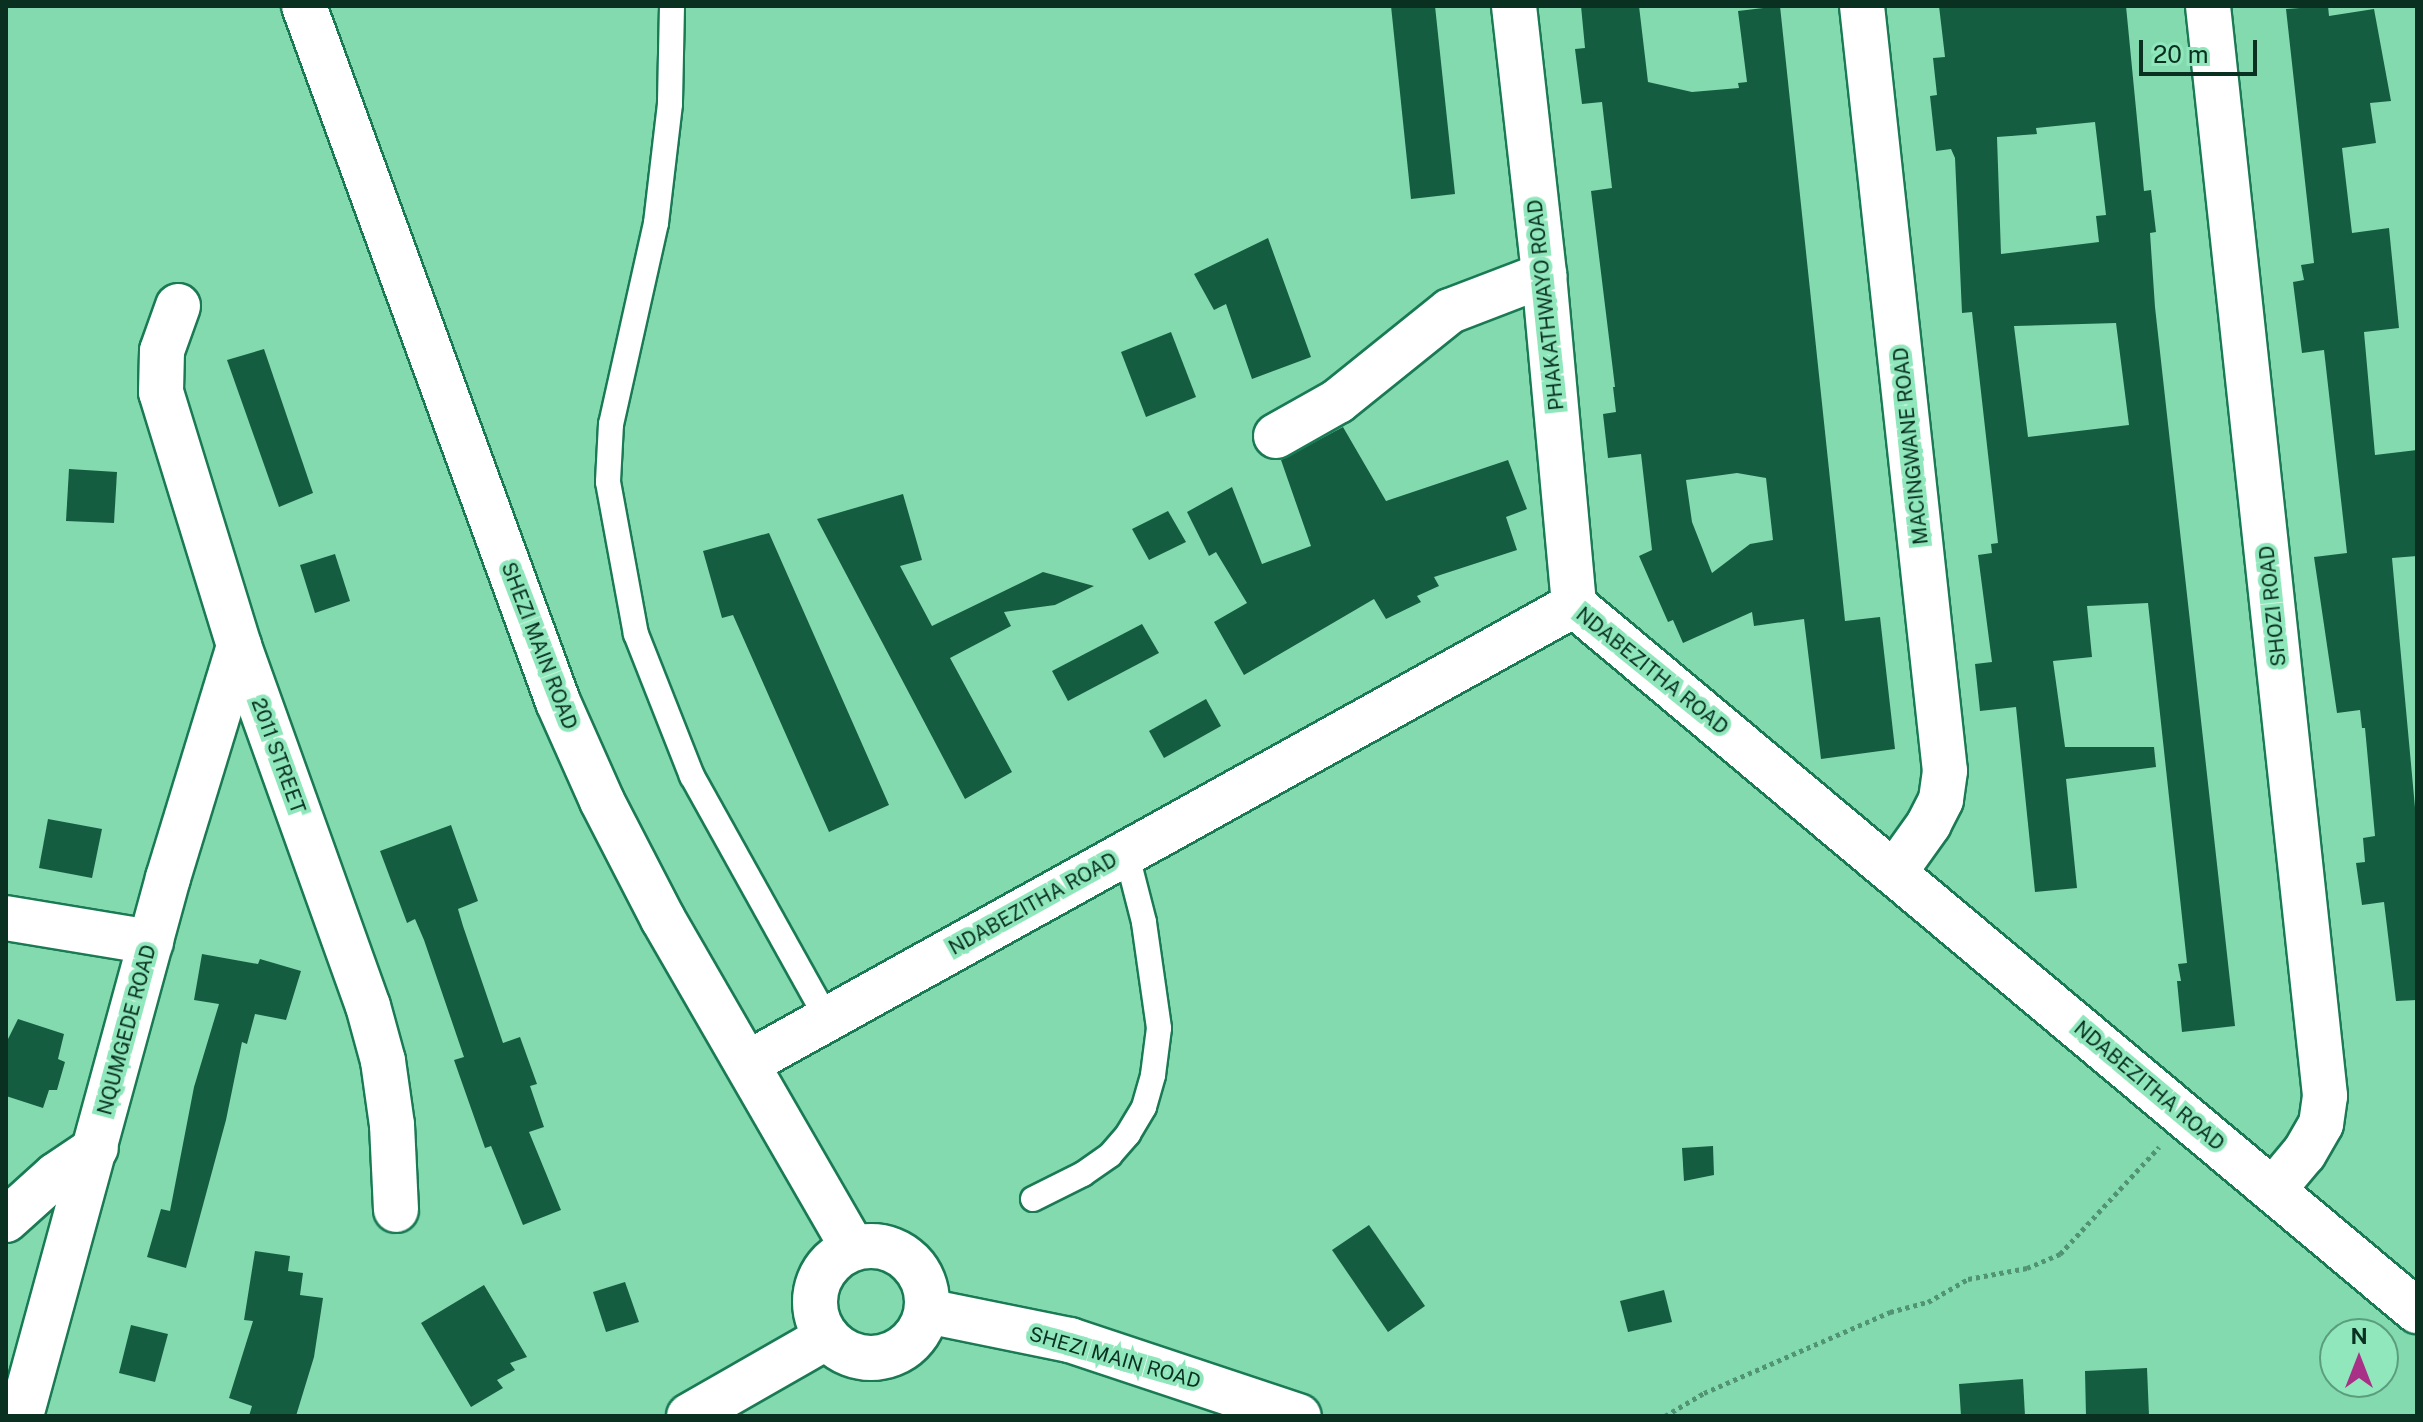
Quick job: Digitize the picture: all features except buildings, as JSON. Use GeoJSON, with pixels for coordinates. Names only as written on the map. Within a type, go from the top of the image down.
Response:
{"type":"FeatureCollection","features":[{"type":"Feature","properties":{"kind":"street","name":"SHEZI MAIN ROAD"},"geometry":{"type":"LineString","coordinates":[[304,6],[558,702],[602,801],[663,919],[853,1248]]}},
{"type":"Feature","properties":{"kind":"street","name":"PHAKATHWAYO ROAD"},"geometry":{"type":"LineString","coordinates":[[1514,6],[1544,275],[1574,605]]}},
{"type":"Feature","properties":{"kind":"street","name":"MACINGWANE ROAD"},"geometry":{"type":"LineString","coordinates":[[1862,6],[1945,771],[1941,800],[1929,824],[1894,873]]}},
{"type":"Feature","properties":{"kind":"street","name":"SHOZI ROAD"},"geometry":{"type":"LineString","coordinates":[[2208,6],[2325,1096],[2321,1124],[2304,1153],[2273,1190]]}},
{"type":"Feature","properties":{"kind":"street"},"geometry":{"type":"LineString","coordinates":[[1276,436],[1338,401],[1450,311],[1544,275]]}},
{"type":"Feature","properties":{"kind":"street","name":"2011 STREET"},"geometry":{"type":"LineString","coordinates":[[178,306],[162,351],[161,392],[239,646],[368,1006],[383,1061],[390,1109],[396,1210]]}},
{"type":"Feature","properties":{"kind":"street","name":"NDABEZITHA ROAD"},"geometry":{"type":"LineString","coordinates":[[748,1063],[826,1017],[1574,605],[2417,1311]]}},
{"type":"Feature","properties":{"kind":"street","name":"NQUMGEDE ROAD"},"geometry":{"type":"LineString","coordinates":[[21,1416],[151,942],[239,646]]}},
{"type":"Feature","properties":{"kind":"street"},"geometry":{"type":"LineString","coordinates":[[6,918],[151,942]]}},
{"type":"Feature","properties":{"kind":"street"},"geometry":{"type":"LineString","coordinates":[[6,1220],[56,1175],[96,1148]]}},
{"type":"Feature","properties":{"kind":"street"},"geometry":{"type":"LineString","coordinates":[[872,1245],[891,1249],[908,1259],[920,1273],[927,1292],[927,1311],[921,1329],[910,1343],[894,1354],[858,1356],[841,1349],[827,1337],[818,1321],[814,1304],[817,1286],[825,1269],[837,1256],[853,1248],[872,1245]]}},
{"type":"Feature","properties":{"kind":"street","name":"SHEZI MAIN ROAD"},"geometry":{"type":"LineString","coordinates":[[927,1311],[1070,1340],[1299,1416]]}},
{"type":"Feature","properties":{"kind":"street"},"geometry":{"type":"LineString","coordinates":[[689,1416],[827,1337]]}},
{"type":"Feature","properties":{"kind":"lane"},"geometry":{"type":"LineString","coordinates":[[672,6],[670,104],[656,223],[611,424],[608,482],[636,634],[692,776],[826,1017]]}},
{"type":"Feature","properties":{"kind":"lane"},"geometry":{"type":"LineString","coordinates":[[1033,1199],[1083,1174],[1110,1155],[1128,1134],[1144,1107],[1153,1075],[1159,1028],[1144,922],[1126,852]]}},
{"type":"Feature","properties":{"kind":"path"},"geometry":{"type":"LineString","coordinates":[[1665,1416],[1704,1393],[1890,1312],[1928,1302],[1968,1279],[2027,1268],[2060,1254],[2085,1231],[2139,1167],[2190,1120]]}}]}
